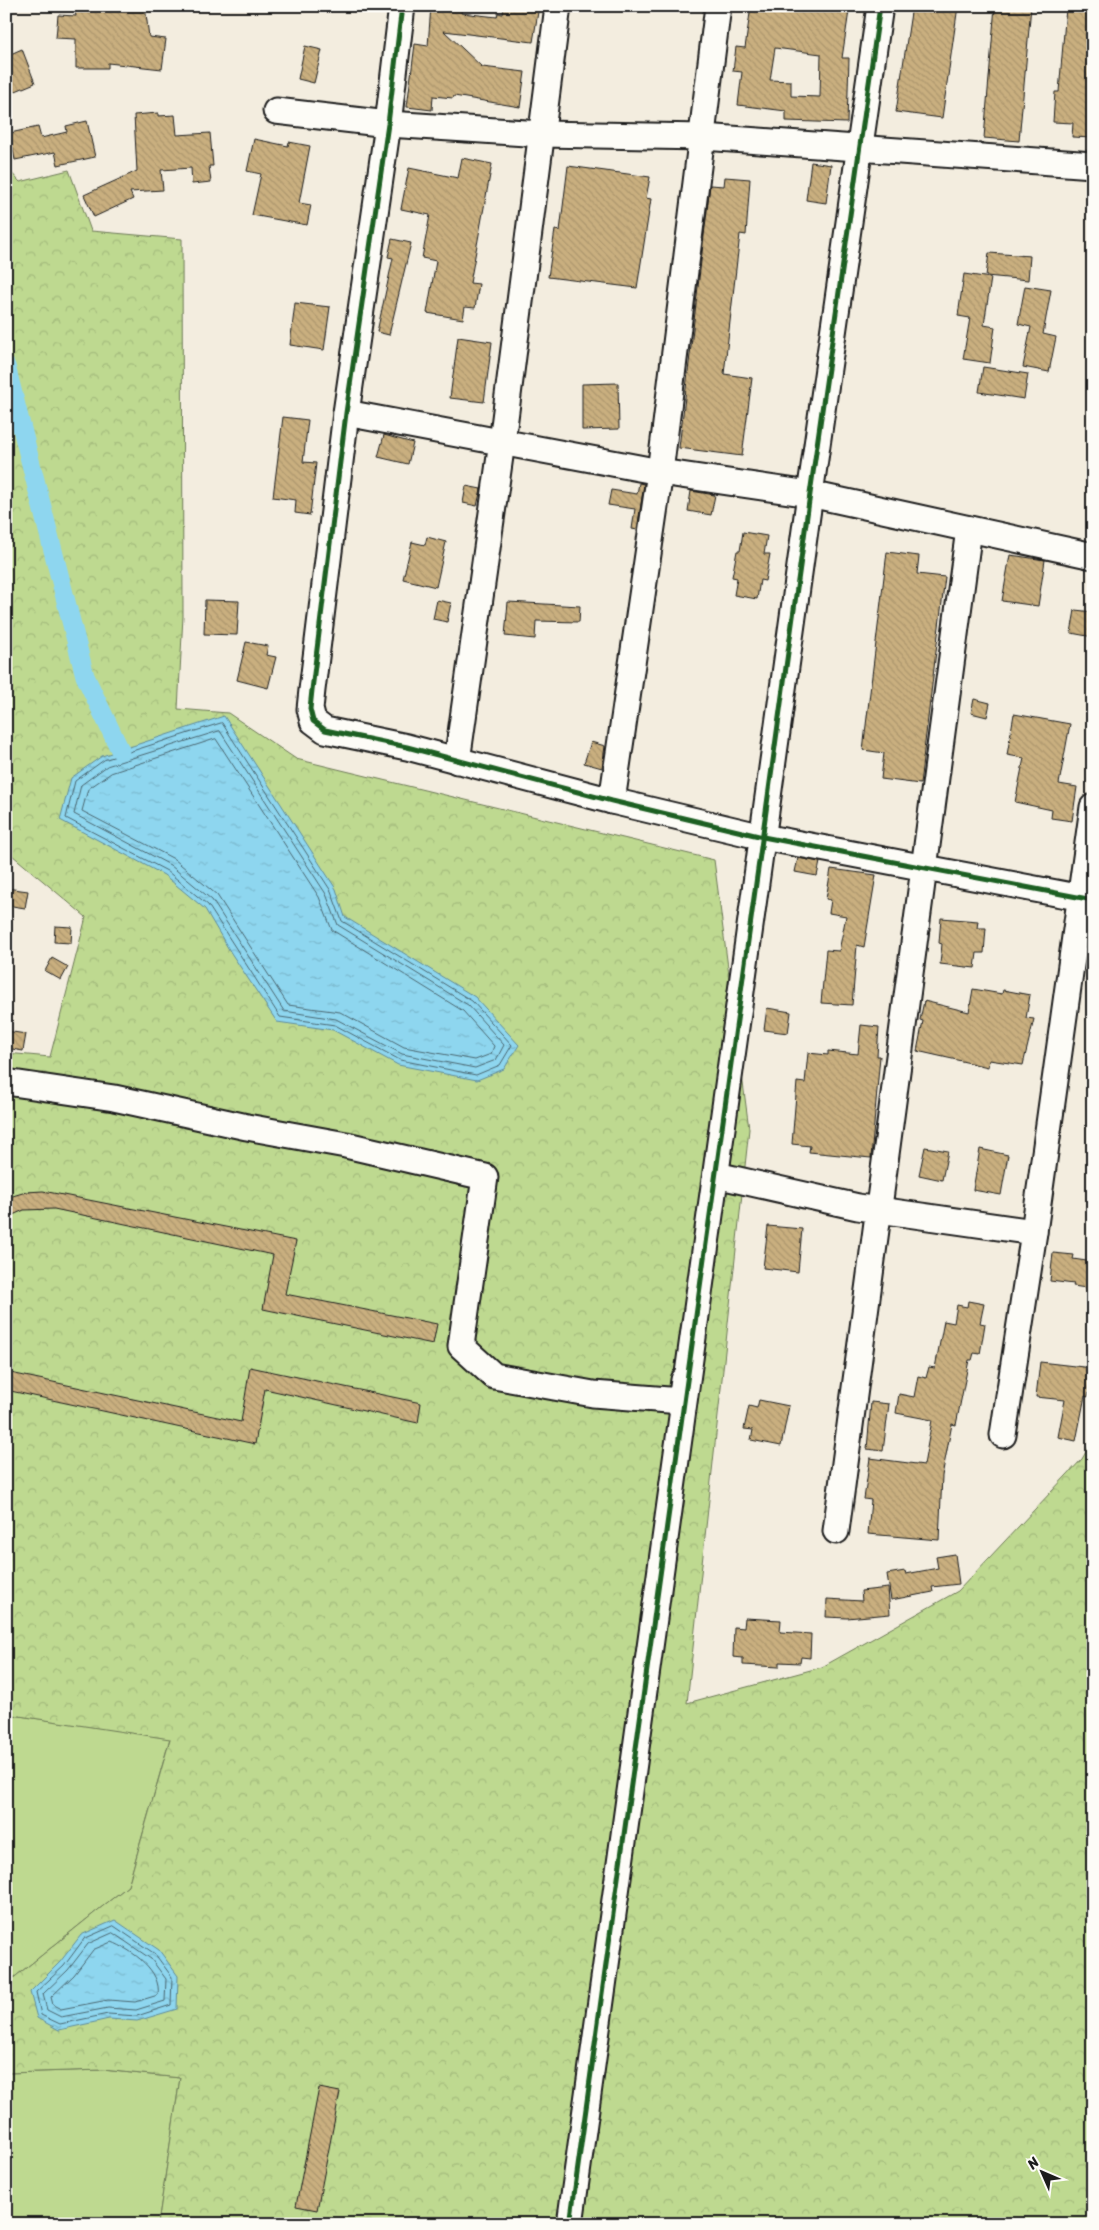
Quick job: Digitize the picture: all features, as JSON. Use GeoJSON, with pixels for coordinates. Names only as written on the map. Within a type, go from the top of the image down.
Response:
{"type":"FeatureCollection","features":[{"type":"Feature","properties":{"kind":"street"},"geometry":{"type":"LineString","coordinates":[[402,6],[388,124],[346,413],[312,690],[310,709],[313,721],[325,730],[457,760],[612,801],[763,836],[1086,899]]}},
{"type":"Feature","properties":{"kind":"street"},"geometry":{"type":"LineString","coordinates":[[457,760],[502,442],[558,6]]}},
{"type":"Feature","properties":{"kind":"street"},"geometry":{"type":"LineString","coordinates":[[612,801],[660,472],[718,6]]}},
{"type":"Feature","properties":{"kind":"street"},"geometry":{"type":"LineString","coordinates":[[570,2224],[810,494],[880,6]]}},
{"type":"Feature","properties":{"kind":"street"},"geometry":{"type":"LineString","coordinates":[[276,111],[388,124],[542,134],[703,137],[1093,165]]}},
{"type":"Feature","properties":{"kind":"street"},"geometry":{"type":"LineString","coordinates":[[346,413],[660,472],[810,494],[1093,556]]}},
{"type":"Feature","properties":{"kind":"street"},"geometry":{"type":"LineString","coordinates":[[836,1530],[969,529]]}},
{"type":"Feature","properties":{"kind":"street"},"geometry":{"type":"LineString","coordinates":[[1002,1435],[1086,899],[1093,807]]}},
{"type":"Feature","properties":{"kind":"street"},"geometry":{"type":"LineString","coordinates":[[6,1082],[114,1098],[247,1127],[346,1145],[485,1177],[461,1346],[494,1376],[593,1394],[681,1401],[695,1287],[728,1091]]}},
{"type":"Feature","properties":{"kind":"street"},"geometry":{"type":"LineString","coordinates":[[716,1175],[878,1210],[1034,1232]]}},
{"type":"Feature","properties":{"kind":"green space"},"geometry":{"type":"Polygon","coordinates":[[[6,167],[20,182],[69,170],[91,231],[182,239],[183,616],[178,709],[228,713],[296,759],[714,860],[749,1129],[687,1703],[822,1667],[958,1591],[1082,1459],[1093,1440],[1093,2224],[158,2224],[180,2078],[103,2070],[6,2073],[6,1984],[128,1886],[170,1739],[6,1714],[6,1053],[50,1057],[86,917],[6,850],[6,167]]]}},
{"type":"Feature","properties":{"kind":"green space"},"geometry":{"type":"Polygon","coordinates":[[[6,1714],[170,1738],[128,1886],[6,1984],[6,1714]]]}},
{"type":"Feature","properties":{"kind":"green space"},"geometry":{"type":"Polygon","coordinates":[[[103,2070],[180,2078],[158,2224],[6,2224],[6,2073],[103,2070]]]}},
{"type":"Feature","properties":{"kind":"water"},"geometry":{"type":"Polygon","coordinates":[[[224,716],[336,889],[345,917],[475,997],[519,1045],[504,1069],[477,1080],[398,1065],[333,1030],[277,1022],[231,953],[205,909],[164,875],[60,820],[71,778],[102,756],[224,716]]]}},
{"type":"Feature","properties":{"kind":"water"},"geometry":{"type":"Polygon","coordinates":[[[115,1920],[159,1950],[178,1976],[177,2009],[137,2021],[109,2019],[59,2030],[37,2018],[30,1992],[60,1962],[81,1935],[115,1920]]]}},
{"type":"Feature","properties":{"kind":"building"},"geometry":{"type":"Polygon","coordinates":[[[74,6],[145,6],[149,37],[166,39],[162,69],[108,63],[108,68],[76,68],[76,39],[56,38],[58,15],[76,16],[74,6]]]}},
{"type":"Feature","properties":{"kind":"building"},"geometry":{"type":"Polygon","coordinates":[[[431,6],[462,6],[461,13],[497,17],[498,13],[503,14],[504,6],[539,6],[533,42],[444,31],[482,67],[525,72],[520,107],[454,96],[453,98],[433,96],[432,110],[407,107],[415,44],[428,46],[431,6]]]}},
{"type":"Feature","properties":{"kind":"building"},"geometry":{"type":"Polygon","coordinates":[[[751,6],[813,6],[849,11],[842,58],[849,58],[847,123],[786,121],[786,111],[738,105],[742,72],[733,71],[736,47],[745,48],[751,6]],[[775,48],[770,80],[791,81],[791,96],[820,97],[821,54],[775,48]]]}},
{"type":"Feature","properties":{"kind":"building"},"geometry":{"type":"Polygon","coordinates":[[[912,6],[958,6],[942,118],[896,112],[912,6]]]}},
{"type":"Feature","properties":{"kind":"building"},"geometry":{"type":"Polygon","coordinates":[[[995,6],[1031,6],[1019,141],[984,138],[995,6]]]}},
{"type":"Feature","properties":{"kind":"building"},"geometry":{"type":"Polygon","coordinates":[[[1066,8],[1093,11],[1093,138],[1072,137],[1073,123],[1053,122],[1055,92],[1059,92],[1066,8]]]}},
{"type":"Feature","properties":{"kind":"building"},"geometry":{"type":"Polygon","coordinates":[[[305,46],[322,50],[314,83],[298,79],[305,46]]]}},
{"type":"Feature","properties":{"kind":"building"},"geometry":{"type":"Polygon","coordinates":[[[22,49],[35,83],[6,95],[6,56],[22,49]]]}},
{"type":"Feature","properties":{"kind":"building"},"geometry":{"type":"Polygon","coordinates":[[[158,113],[158,116],[175,115],[177,135],[210,133],[213,166],[209,166],[211,182],[192,184],[191,168],[161,170],[163,190],[130,192],[133,199],[94,217],[84,195],[137,171],[134,115],[158,113]]]}},
{"type":"Feature","properties":{"kind":"building"},"geometry":{"type":"Polygon","coordinates":[[[87,121],[95,157],[58,165],[55,152],[15,160],[10,133],[38,127],[41,138],[67,132],[66,126],[87,121]]]}},
{"type":"Feature","properties":{"kind":"building"},"geometry":{"type":"Polygon","coordinates":[[[254,139],[288,146],[289,142],[310,146],[299,203],[311,205],[307,225],[252,215],[261,174],[247,171],[254,139]]]}},
{"type":"Feature","properties":{"kind":"building"},"geometry":{"type":"Polygon","coordinates":[[[462,158],[492,164],[470,283],[479,284],[475,308],[465,307],[463,319],[427,313],[436,261],[422,258],[430,215],[401,209],[409,168],[458,178],[462,158]]]}},
{"type":"Feature","properties":{"kind":"building"},"geometry":{"type":"Polygon","coordinates":[[[811,162],[831,165],[826,203],[806,200],[811,162]]]}},
{"type":"Feature","properties":{"kind":"building"},"geometry":{"type":"Polygon","coordinates":[[[568,166],[650,177],[646,198],[651,199],[637,288],[548,277],[555,230],[560,231],[568,166]]]}},
{"type":"Feature","properties":{"kind":"building"},"geometry":{"type":"Polygon","coordinates":[[[725,177],[750,179],[746,235],[740,234],[724,374],[752,378],[742,456],[679,448],[710,185],[724,186],[725,177]]]}},
{"type":"Feature","properties":{"kind":"building"},"geometry":{"type":"Polygon","coordinates":[[[392,239],[411,243],[389,335],[377,332],[393,258],[388,257],[392,239]]]}},
{"type":"Feature","properties":{"kind":"building"},"geometry":{"type":"Polygon","coordinates":[[[989,253],[1030,256],[1028,280],[986,276],[989,253]]]}},
{"type":"Feature","properties":{"kind":"building"},"geometry":{"type":"Polygon","coordinates":[[[964,274],[991,278],[984,325],[995,327],[990,363],[963,359],[970,318],[958,316],[964,274]]]}},
{"type":"Feature","properties":{"kind":"building"},"geometry":{"type":"Polygon","coordinates":[[[1025,286],[1051,290],[1043,334],[1056,337],[1049,372],[1023,367],[1031,327],[1018,324],[1025,286]]]}},
{"type":"Feature","properties":{"kind":"building"},"geometry":{"type":"Polygon","coordinates":[[[295,303],[330,307],[324,350],[290,345],[295,303]]]}},
{"type":"Feature","properties":{"kind":"building"},"geometry":{"type":"Polygon","coordinates":[[[458,337],[492,342],[484,402],[450,398],[458,337]]]}},
{"type":"Feature","properties":{"kind":"building"},"geometry":{"type":"Polygon","coordinates":[[[983,367],[1028,374],[1024,399],[979,392],[983,367]]]}},
{"type":"Feature","properties":{"kind":"building"},"geometry":{"type":"Polygon","coordinates":[[[618,383],[619,429],[582,430],[582,384],[618,383]]]}},
{"type":"Feature","properties":{"kind":"building"},"geometry":{"type":"Polygon","coordinates":[[[283,417],[308,420],[303,462],[316,463],[310,515],[295,513],[296,500],[273,497],[283,417]]]}},
{"type":"Feature","properties":{"kind":"building"},"geometry":{"type":"Polygon","coordinates":[[[384,435],[413,443],[408,464],[378,457],[384,435]]]}},
{"type":"Feature","properties":{"kind":"building"},"geometry":{"type":"Polygon","coordinates":[[[639,483],[644,484],[637,530],[632,529],[635,509],[608,505],[611,490],[637,494],[639,483]]]}},
{"type":"Feature","properties":{"kind":"building"},"geometry":{"type":"Polygon","coordinates":[[[466,486],[481,489],[477,506],[463,503],[466,486]]]}},
{"type":"Feature","properties":{"kind":"building"},"geometry":{"type":"Polygon","coordinates":[[[691,491],[715,495],[711,515],[688,511],[691,491]]]}},
{"type":"Feature","properties":{"kind":"building"},"geometry":{"type":"Polygon","coordinates":[[[743,532],[767,536],[764,554],[770,554],[765,581],[760,580],[757,599],[734,595],[737,578],[732,577],[737,551],[740,551],[743,532]]]}},
{"type":"Feature","properties":{"kind":"building"},"geometry":{"type":"Polygon","coordinates":[[[427,537],[446,542],[436,587],[403,579],[412,542],[425,545],[427,537]]]}},
{"type":"Feature","properties":{"kind":"building"},"geometry":{"type":"Polygon","coordinates":[[[887,552],[919,556],[917,574],[945,577],[920,784],[881,779],[884,753],[863,750],[887,552]]]}},
{"type":"Feature","properties":{"kind":"building"},"geometry":{"type":"Polygon","coordinates":[[[1010,555],[1045,560],[1038,606],[1002,601],[1010,555]]]}},
{"type":"Feature","properties":{"kind":"building"},"geometry":{"type":"Polygon","coordinates":[[[205,600],[239,601],[237,635],[204,634],[205,600]]]}},
{"type":"Feature","properties":{"kind":"building"},"geometry":{"type":"Polygon","coordinates":[[[437,600],[451,603],[447,622],[433,619],[437,600]]]}},
{"type":"Feature","properties":{"kind":"building"},"geometry":{"type":"Polygon","coordinates":[[[508,602],[580,606],[579,622],[536,621],[535,639],[505,636],[508,602]]]}},
{"type":"Feature","properties":{"kind":"building"},"geometry":{"type":"Polygon","coordinates":[[[1075,610],[1093,612],[1093,637],[1071,633],[1075,610]]]}},
{"type":"Feature","properties":{"kind":"building"},"geometry":{"type":"Polygon","coordinates":[[[246,642],[268,646],[266,655],[276,657],[268,688],[237,680],[246,642]]]}},
{"type":"Feature","properties":{"kind":"building"},"geometry":{"type":"Polygon","coordinates":[[[974,699],[990,703],[987,717],[971,713],[974,699]]]}},
{"type":"Feature","properties":{"kind":"building"},"geometry":{"type":"Polygon","coordinates":[[[1014,714],[1070,724],[1059,784],[1077,787],[1072,821],[1051,818],[1052,810],[1015,802],[1024,758],[1007,755],[1014,714]]]}},
{"type":"Feature","properties":{"kind":"building"},"geometry":{"type":"Polygon","coordinates":[[[591,742],[605,746],[602,768],[584,763],[591,742]]]}},
{"type":"Feature","properties":{"kind":"building"},"geometry":{"type":"Polygon","coordinates":[[[798,858],[820,862],[817,876],[795,872],[798,858]]]}},
{"type":"Feature","properties":{"kind":"building"},"geometry":{"type":"Polygon","coordinates":[[[831,869],[876,875],[864,947],[857,945],[852,1005],[821,1003],[826,950],[839,951],[846,916],[829,913],[831,900],[826,899],[831,869]]]}},
{"type":"Feature","properties":{"kind":"building"},"geometry":{"type":"Polygon","coordinates":[[[6,888],[28,891],[25,908],[6,905],[6,888]]]}},
{"type":"Feature","properties":{"kind":"building"},"geometry":{"type":"Polygon","coordinates":[[[941,918],[978,921],[977,928],[986,928],[984,953],[977,953],[975,968],[940,964],[942,944],[939,943],[941,918]]]}},
{"type":"Feature","properties":{"kind":"building"},"geometry":{"type":"Polygon","coordinates":[[[55,926],[72,927],[71,943],[54,942],[55,926]]]}},
{"type":"Feature","properties":{"kind":"building"},"geometry":{"type":"Polygon","coordinates":[[[52,958],[68,967],[61,980],[45,971],[52,958]]]}},
{"type":"Feature","properties":{"kind":"building"},"geometry":{"type":"Polygon","coordinates":[[[973,989],[1002,994],[1003,990],[1030,995],[1026,1018],[1034,1019],[1023,1065],[989,1060],[988,1067],[917,1051],[923,1021],[920,1020],[924,1001],[969,1012],[973,989]]]}},
{"type":"Feature","properties":{"kind":"building"},"geometry":{"type":"Polygon","coordinates":[[[767,1008],[791,1012],[788,1033],[764,1030],[767,1008]]]}},
{"type":"Feature","properties":{"kind":"building"},"geometry":{"type":"Polygon","coordinates":[[[861,1025],[879,1027],[877,1056],[880,1056],[871,1158],[809,1152],[810,1146],[792,1144],[797,1082],[805,1083],[808,1053],[828,1055],[828,1051],[858,1054],[861,1025]]]}},
{"type":"Feature","properties":{"kind":"building"},"geometry":{"type":"Polygon","coordinates":[[[6,1031],[26,1034],[23,1051],[6,1048],[6,1031]]]}},
{"type":"Feature","properties":{"kind":"building"},"geometry":{"type":"Polygon","coordinates":[[[925,1147],[948,1151],[942,1180],[919,1175],[925,1147]]]}},
{"type":"Feature","properties":{"kind":"building"},"geometry":{"type":"Polygon","coordinates":[[[980,1149],[1008,1155],[1001,1195],[973,1190],[980,1149]]]}},
{"type":"Feature","properties":{"kind":"building"},"geometry":{"type":"Polygon","coordinates":[[[43,1191],[296,1241],[285,1294],[437,1324],[433,1344],[263,1309],[273,1255],[54,1209],[24,1210],[6,1218],[6,1198],[26,1192],[43,1191]]]}},
{"type":"Feature","properties":{"kind":"building"},"geometry":{"type":"Polygon","coordinates":[[[768,1226],[802,1229],[798,1272],[763,1268],[768,1226]]]}},
{"type":"Feature","properties":{"kind":"building"},"geometry":{"type":"Polygon","coordinates":[[[1053,1253],[1074,1255],[1073,1259],[1093,1262],[1093,1289],[1050,1281],[1053,1253]]]}},
{"type":"Feature","properties":{"kind":"building"},"geometry":{"type":"Polygon","coordinates":[[[968,1301],[984,1304],[980,1323],[985,1324],[980,1354],[974,1353],[972,1360],[969,1360],[956,1425],[952,1424],[942,1476],[939,1540],[868,1534],[871,1500],[864,1499],[870,1458],[924,1465],[932,1420],[896,1413],[899,1394],[914,1397],[918,1376],[926,1378],[929,1367],[935,1368],[944,1321],[954,1323],[957,1305],[967,1307],[968,1301]]]}},
{"type":"Feature","properties":{"kind":"building"},"geometry":{"type":"Polygon","coordinates":[[[1040,1362],[1092,1368],[1088,1397],[1085,1396],[1076,1441],[1058,1437],[1065,1400],[1036,1397],[1040,1362]]]}},
{"type":"Feature","properties":{"kind":"building"},"geometry":{"type":"Polygon","coordinates":[[[250,1367],[421,1403],[418,1423],[265,1389],[255,1444],[6,1390],[6,1372],[241,1422],[250,1367]]]}},
{"type":"Feature","properties":{"kind":"building"},"geometry":{"type":"Polygon","coordinates":[[[759,1400],[789,1406],[781,1446],[751,1440],[753,1430],[744,1429],[749,1406],[757,1408],[759,1400]]]}},
{"type":"Feature","properties":{"kind":"building"},"geometry":{"type":"Polygon","coordinates":[[[871,1402],[889,1404],[883,1451],[867,1449],[871,1402]]]}},
{"type":"Feature","properties":{"kind":"building"},"geometry":{"type":"Polygon","coordinates":[[[955,1554],[959,1584],[932,1587],[933,1592],[891,1600],[887,1574],[905,1571],[906,1574],[938,1568],[936,1557],[955,1554]]]}},
{"type":"Feature","properties":{"kind":"building"},"geometry":{"type":"Polygon","coordinates":[[[888,1588],[890,1614],[847,1618],[826,1617],[827,1599],[862,1601],[861,1591],[888,1588]]]}},
{"type":"Feature","properties":{"kind":"building"},"geometry":{"type":"Polygon","coordinates":[[[745,1618],[781,1620],[780,1632],[811,1634],[810,1658],[801,1657],[800,1663],[779,1662],[779,1667],[743,1665],[743,1658],[733,1657],[734,1627],[744,1628],[745,1618]]]}},
{"type":"Feature","properties":{"kind":"building"},"geometry":{"type":"Polygon","coordinates":[[[319,2088],[340,2092],[317,2210],[296,2206],[319,2088]]]}},
{"type":"Feature","properties":{"kind":"waterway"},"geometry":{"type":"LineString","coordinates":[[6,366],[85,676],[120,750]]}},
{"type":"Feature","properties":{"kind":"cycle path"},"geometry":{"type":"LineString","coordinates":[[402,6],[388,124],[346,413],[312,690],[310,709],[313,721],[325,730],[407,747],[612,801],[763,837],[1093,900]]}},
{"type":"Feature","properties":{"kind":"cycle path"},"geometry":{"type":"LineString","coordinates":[[570,2224],[810,494],[880,6]]}}]}
